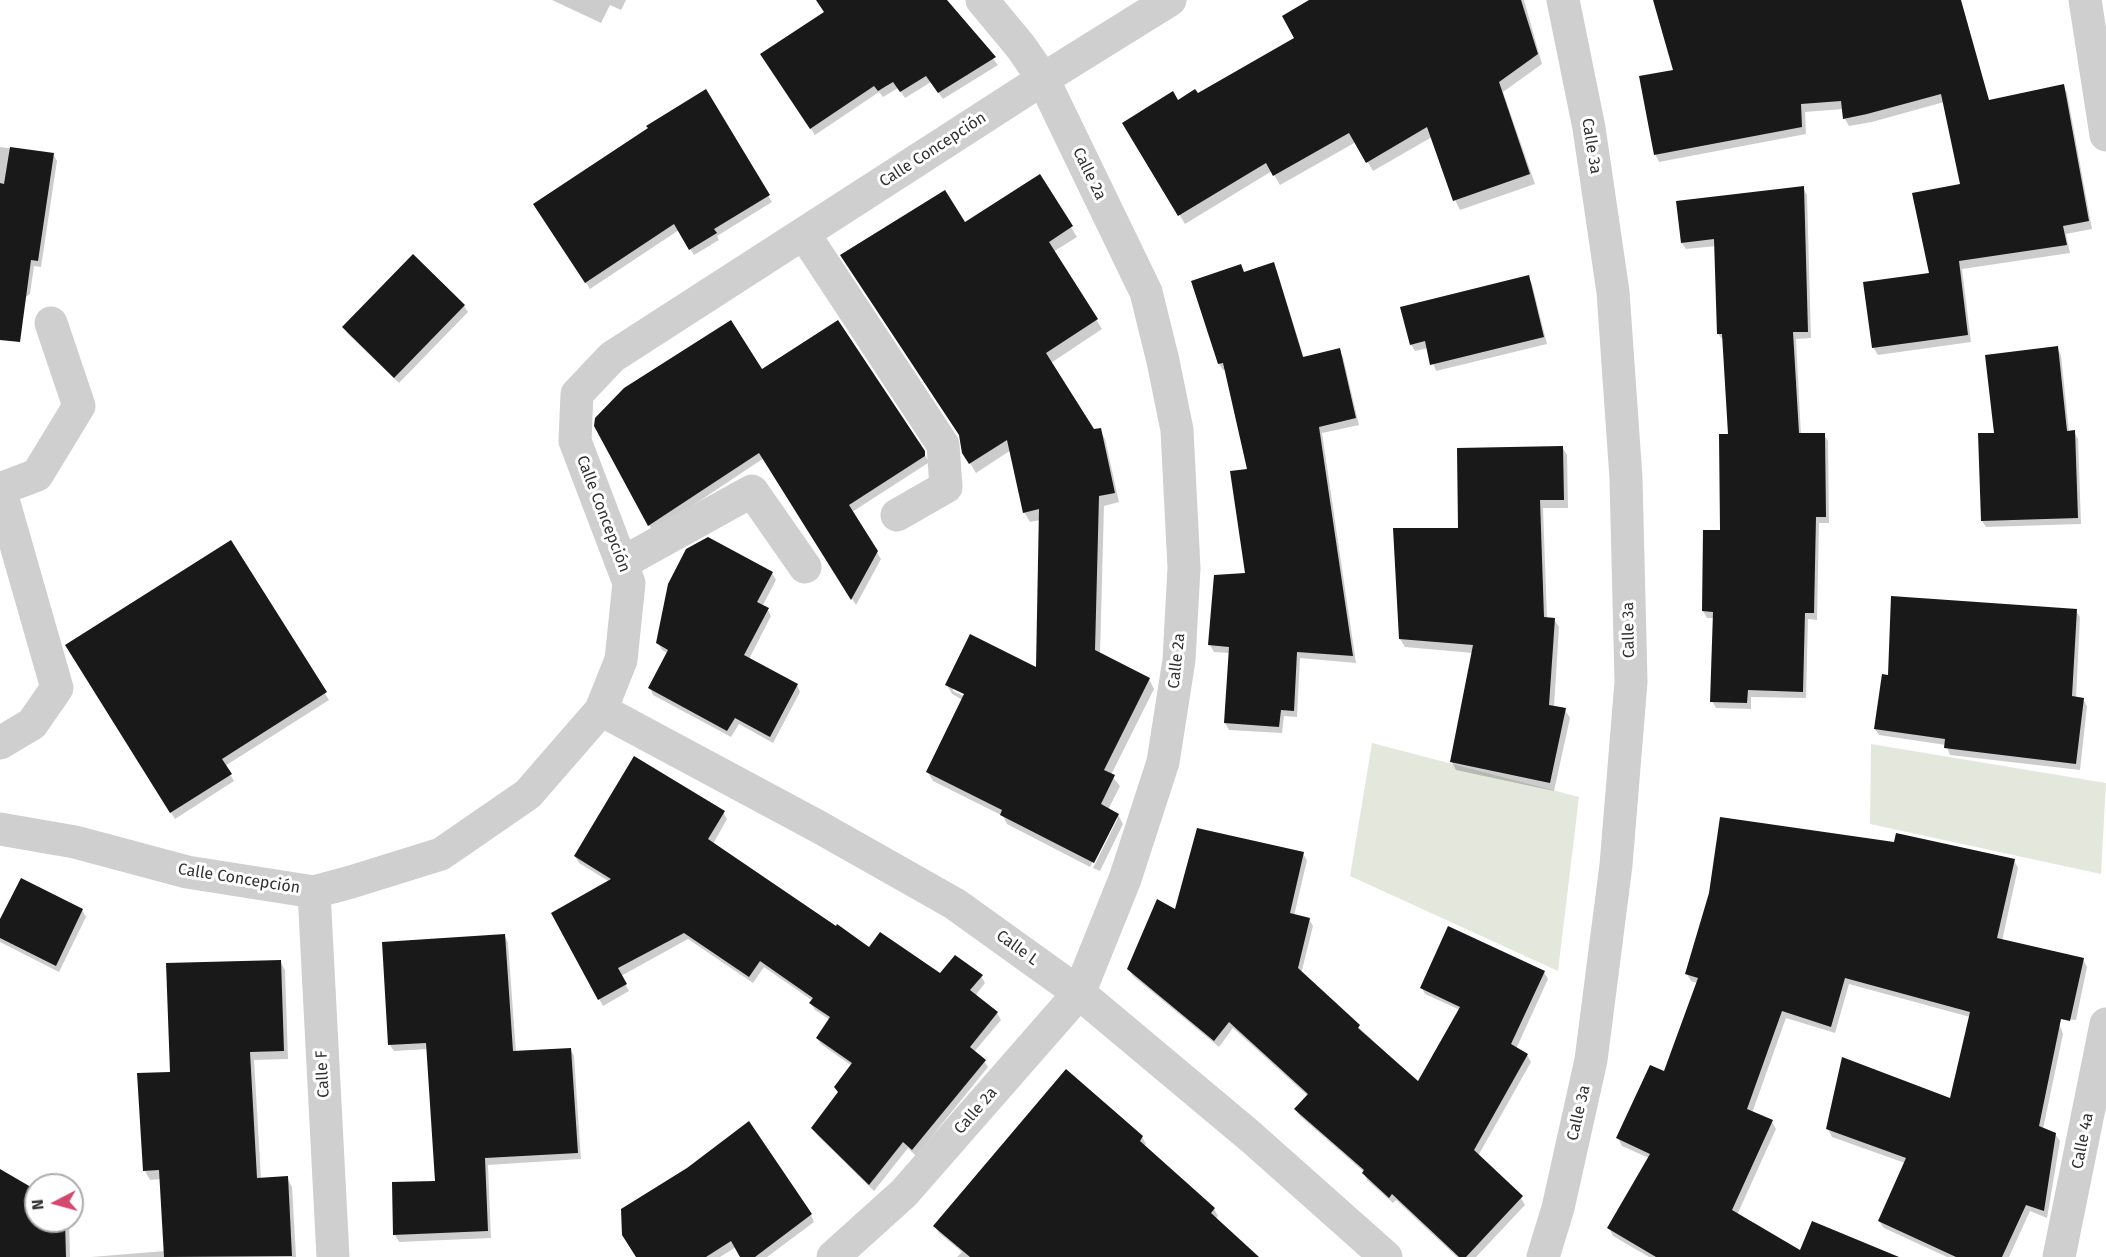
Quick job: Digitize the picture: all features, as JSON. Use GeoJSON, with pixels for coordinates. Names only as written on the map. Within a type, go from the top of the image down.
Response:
{"type":"FeatureCollection","features":[{"type":"Feature","properties":{"kind":"street","name":"Calle 2a"},"geometry":{"type":"LineString","coordinates":[[833,1257],[904,1193],[1079,993],[1125,879],[1163,762],[1179,660],[1183,556],[1177,430],[1146,292],[1043,79],[1021,47],[982,0]]}},
{"type":"Feature","properties":{"kind":"street","name":"Calle Concepción"},"geometry":{"type":"LineString","coordinates":[[0,829],[75,842],[187,872],[314,892],[441,854],[528,794],[600,710],[621,660],[629,583],[576,441],[577,394],[612,357],[1043,79],[1170,0]]}},
{"type":"Feature","properties":{"kind":"street","name":"Calle 3a"},"geometry":{"type":"LineString","coordinates":[[1543,1257],[1558,1208],[1591,1060],[1616,865],[1630,682],[1626,478],[1612,291],[1589,128],[1563,0]]}},
{"type":"Feature","properties":{"kind":"street"},"geometry":{"type":"LineString","coordinates":[[2085,0],[2106,135]]}},
{"type":"Feature","properties":{"kind":"street"},"geometry":{"type":"LineString","coordinates":[[804,234],[943,445],[946,488],[897,515]]}},
{"type":"Feature","properties":{"kind":"street"},"geometry":{"type":"LineString","coordinates":[[0,743],[32,724],[57,688],[0,489],[37,475],[78,406],[51,323]]}},
{"type":"Feature","properties":{"kind":"street"},"geometry":{"type":"LineString","coordinates":[[622,563],[752,491],[805,567]]}},
{"type":"Feature","properties":{"kind":"street","name":"Calle L"},"geometry":{"type":"LineString","coordinates":[[600,710],[819,827],[955,903],[1079,993],[1251,1137],[1386,1257]]}},
{"type":"Feature","properties":{"kind":"street","name":"Calle F"},"geometry":{"type":"LineString","coordinates":[[314,892],[333,1257]]}},
{"type":"Feature","properties":{"kind":"street","name":"Calle 4a"},"geometry":{"type":"LineString","coordinates":[[2059,1257],[2106,1024]]}},
{"type":"Feature","properties":{"kind":"shaded area"},"geometry":{"type":"Polygon","coordinates":[[[1372,743],[1579,797],[1558,971],[1350,876],[1372,743]]]}},
{"type":"Feature","properties":{"kind":"shaded area"},"geometry":{"type":"Polygon","coordinates":[[[1871,744],[2106,783],[2101,874],[1870,824],[1871,744]]]}},
{"type":"Feature","properties":{"kind":"building"},"geometry":{"type":"Polygon","coordinates":[[[816,0],[947,0],[996,57],[938,93],[926,76],[900,92],[893,82],[878,91],[874,86],[810,129],[760,54],[824,12],[816,0]]]}},
{"type":"Feature","properties":{"kind":"building"},"geometry":{"type":"Polygon","coordinates":[[[1309,0],[1521,0],[1538,54],[1499,82],[1530,174],[1453,201],[1427,127],[1366,163],[1349,133],[1273,176],[1266,163],[1178,216],[1122,123],[1173,91],[1178,100],[1195,89],[1198,93],[1294,38],[1282,16],[1309,0]]]}},
{"type":"Feature","properties":{"kind":"building"},"geometry":{"type":"Polygon","coordinates":[[[1653,0],[1961,0],[1989,100],[2064,84],[2089,221],[2063,226],[2067,245],[1959,261],[1968,335],[1872,348],[1863,282],[1929,273],[1912,193],[1960,184],[1941,94],[1843,119],[1841,101],[1801,104],[1802,127],[1654,155],[1639,76],[1673,70],[1653,0]]]}},
{"type":"Feature","properties":{"kind":"building"},"geometry":{"type":"Polygon","coordinates":[[[706,89],[770,195],[714,229],[717,233],[689,250],[674,224],[585,283],[533,204],[648,128],[646,126],[706,89]]]}},
{"type":"Feature","properties":{"kind":"building"},"geometry":{"type":"Polygon","coordinates":[[[10,147],[54,153],[38,261],[31,260],[20,342],[0,340],[0,183],[4,184],[10,147]]]}},
{"type":"Feature","properties":{"kind":"building"},"geometry":{"type":"Polygon","coordinates":[[[1040,174],[1073,226],[1049,242],[1098,319],[1046,353],[1094,429],[1101,428],[1115,493],[1099,496],[1095,650],[1150,678],[1104,770],[1115,775],[1101,804],[1119,814],[1094,863],[1000,815],[1002,810],[926,772],[964,694],[945,685],[970,634],[1036,667],[1039,509],[1023,513],[1007,440],[969,464],[962,453],[959,435],[840,255],[945,190],[965,222],[1040,174]]]}},
{"type":"Feature","properties":{"kind":"building"},"geometry":{"type":"Polygon","coordinates":[[[1804,186],[1808,332],[1793,332],[1799,433],[1825,433],[1826,517],[1816,517],[1814,613],[1805,613],[1803,692],[1748,690],[1747,703],[1710,702],[1713,612],[1702,611],[1703,530],[1720,530],[1719,434],[1728,434],[1722,334],[1717,334],[1714,239],[1681,243],[1676,201],[1804,186]]]}},
{"type":"Feature","properties":{"kind":"building"},"geometry":{"type":"Polygon","coordinates":[[[413,254],[465,305],[394,378],[342,327],[413,254]]]}},
{"type":"Feature","properties":{"kind":"building"},"geometry":{"type":"Polygon","coordinates":[[[1274,262],[1303,357],[1340,348],[1356,418],[1319,427],[1353,656],[1297,652],[1294,711],[1281,710],[1279,727],[1224,723],[1229,647],[1208,645],[1214,575],[1245,573],[1230,471],[1247,469],[1223,363],[1218,364],[1191,281],[1241,264],[1244,272],[1274,262]]]}},
{"type":"Feature","properties":{"kind":"building"},"geometry":{"type":"Polygon","coordinates":[[[1529,275],[1544,337],[1430,365],[1425,341],[1410,345],[1400,307],[1529,275]]]}},
{"type":"Feature","properties":{"kind":"building"},"geometry":{"type":"Polygon","coordinates":[[[731,320],[762,369],[838,320],[925,451],[925,456],[849,505],[878,551],[851,600],[759,453],[648,526],[594,426],[595,418],[624,388],[731,320]]]}},
{"type":"Feature","properties":{"kind":"building"},"geometry":{"type":"Polygon","coordinates":[[[2058,346],[2067,431],[2075,430],[2078,518],[1981,521],[1978,433],[1994,433],[1985,355],[2058,346]]]}},
{"type":"Feature","properties":{"kind":"building"},"geometry":{"type":"Polygon","coordinates":[[[1563,446],[1564,500],[1540,500],[1544,617],[1555,618],[1549,705],[1566,708],[1550,783],[1450,762],[1473,645],[1399,639],[1393,528],[1458,528],[1457,448],[1563,446]]]}},
{"type":"Feature","properties":{"kind":"building"},"geometry":{"type":"Polygon","coordinates":[[[708,537],[773,572],[757,602],[769,608],[744,655],[798,684],[770,737],[735,718],[727,731],[648,688],[668,650],[656,643],[668,584],[686,549],[708,537]]]}},
{"type":"Feature","properties":{"kind":"building"},"geometry":{"type":"Polygon","coordinates":[[[231,540],[327,692],[222,759],[232,774],[170,813],[65,645],[231,540]]]}},
{"type":"Feature","properties":{"kind":"building"},"geometry":{"type":"Polygon","coordinates":[[[1891,596],[2077,609],[2072,696],[2084,698],[2076,764],[1944,748],[1945,739],[1874,729],[1882,674],[1888,675],[1891,596]]]}},
{"type":"Feature","properties":{"kind":"building"},"geometry":{"type":"Polygon","coordinates":[[[634,756],[725,811],[708,839],[869,947],[880,932],[940,973],[955,955],[983,975],[970,990],[998,1012],[970,1047],[986,1060],[912,1150],[903,1142],[869,1185],[811,1128],[838,1092],[834,1087],[852,1063],[816,1038],[830,1017],[809,1003],[813,998],[760,961],[749,977],[684,933],[618,968],[627,984],[598,1000],[551,913],[611,879],[574,856],[634,756]]]}},
{"type":"Feature","properties":{"kind":"building"},"geometry":{"type":"Polygon","coordinates":[[[1720,817],[1894,842],[1896,833],[2015,859],[1997,938],[2084,958],[2070,1021],[2061,1019],[2039,1126],[2056,1133],[2044,1211],[2026,1205],[2002,1257],[1956,1257],[1878,1221],[1906,1158],[1826,1129],[1842,1057],[1950,1098],[1970,1012],[1845,978],[1831,1027],[1782,1011],[1747,1109],[1773,1120],[1732,1210],[1800,1250],[1812,1221],[1899,1257],[1656,1257],[1607,1228],[1650,1154],[1616,1138],[1650,1065],[1664,1071],[1698,978],[1685,974],[1709,893],[1720,817]]]}},
{"type":"Feature","properties":{"kind":"building"},"geometry":{"type":"Polygon","coordinates":[[[1197,828],[1304,852],[1290,913],[1310,918],[1298,968],[1360,1025],[1358,1028],[1418,1081],[1460,1007],[1420,988],[1448,926],[1545,971],[1511,1044],[1528,1054],[1474,1150],[1523,1196],[1466,1257],[1459,1257],[1392,1194],[1389,1198],[1362,1173],[1364,1170],[1294,1109],[1308,1094],[1229,1022],[1214,1041],[1127,969],[1157,899],[1175,909],[1197,828]]]}},
{"type":"Feature","properties":{"kind":"building"},"geometry":{"type":"Polygon","coordinates":[[[21,878],[83,909],[56,966],[0,938],[0,919],[21,878]]]}},
{"type":"Feature","properties":{"kind":"building"},"geometry":{"type":"Polygon","coordinates":[[[505,934],[513,1051],[571,1048],[578,1153],[485,1158],[488,1231],[393,1235],[392,1182],[435,1181],[426,1043],[388,1045],[382,942],[505,934]]]}},
{"type":"Feature","properties":{"kind":"building"},"geometry":{"type":"Polygon","coordinates":[[[281,960],[284,1051],[250,1052],[257,1178],[288,1176],[292,1256],[164,1257],[159,1170],[143,1171],[137,1073],[170,1072],[166,963],[281,960]]]}},
{"type":"Feature","properties":{"kind":"building"},"geometry":{"type":"Polygon","coordinates":[[[1066,1069],[1143,1136],[1140,1141],[1215,1208],[1211,1213],[1259,1257],[970,1257],[933,1226],[1066,1069]]]}},
{"type":"Feature","properties":{"kind":"building"},"geometry":{"type":"Polygon","coordinates":[[[749,1121],[812,1214],[755,1257],[740,1257],[731,1241],[706,1257],[636,1257],[622,1235],[621,1209],[687,1168],[749,1121]]]}},
{"type":"Feature","properties":{"kind":"building"},"geometry":{"type":"Polygon","coordinates":[[[0,1169],[24,1183],[24,1233],[65,1233],[66,1257],[0,1257],[0,1169]]]}}]}
